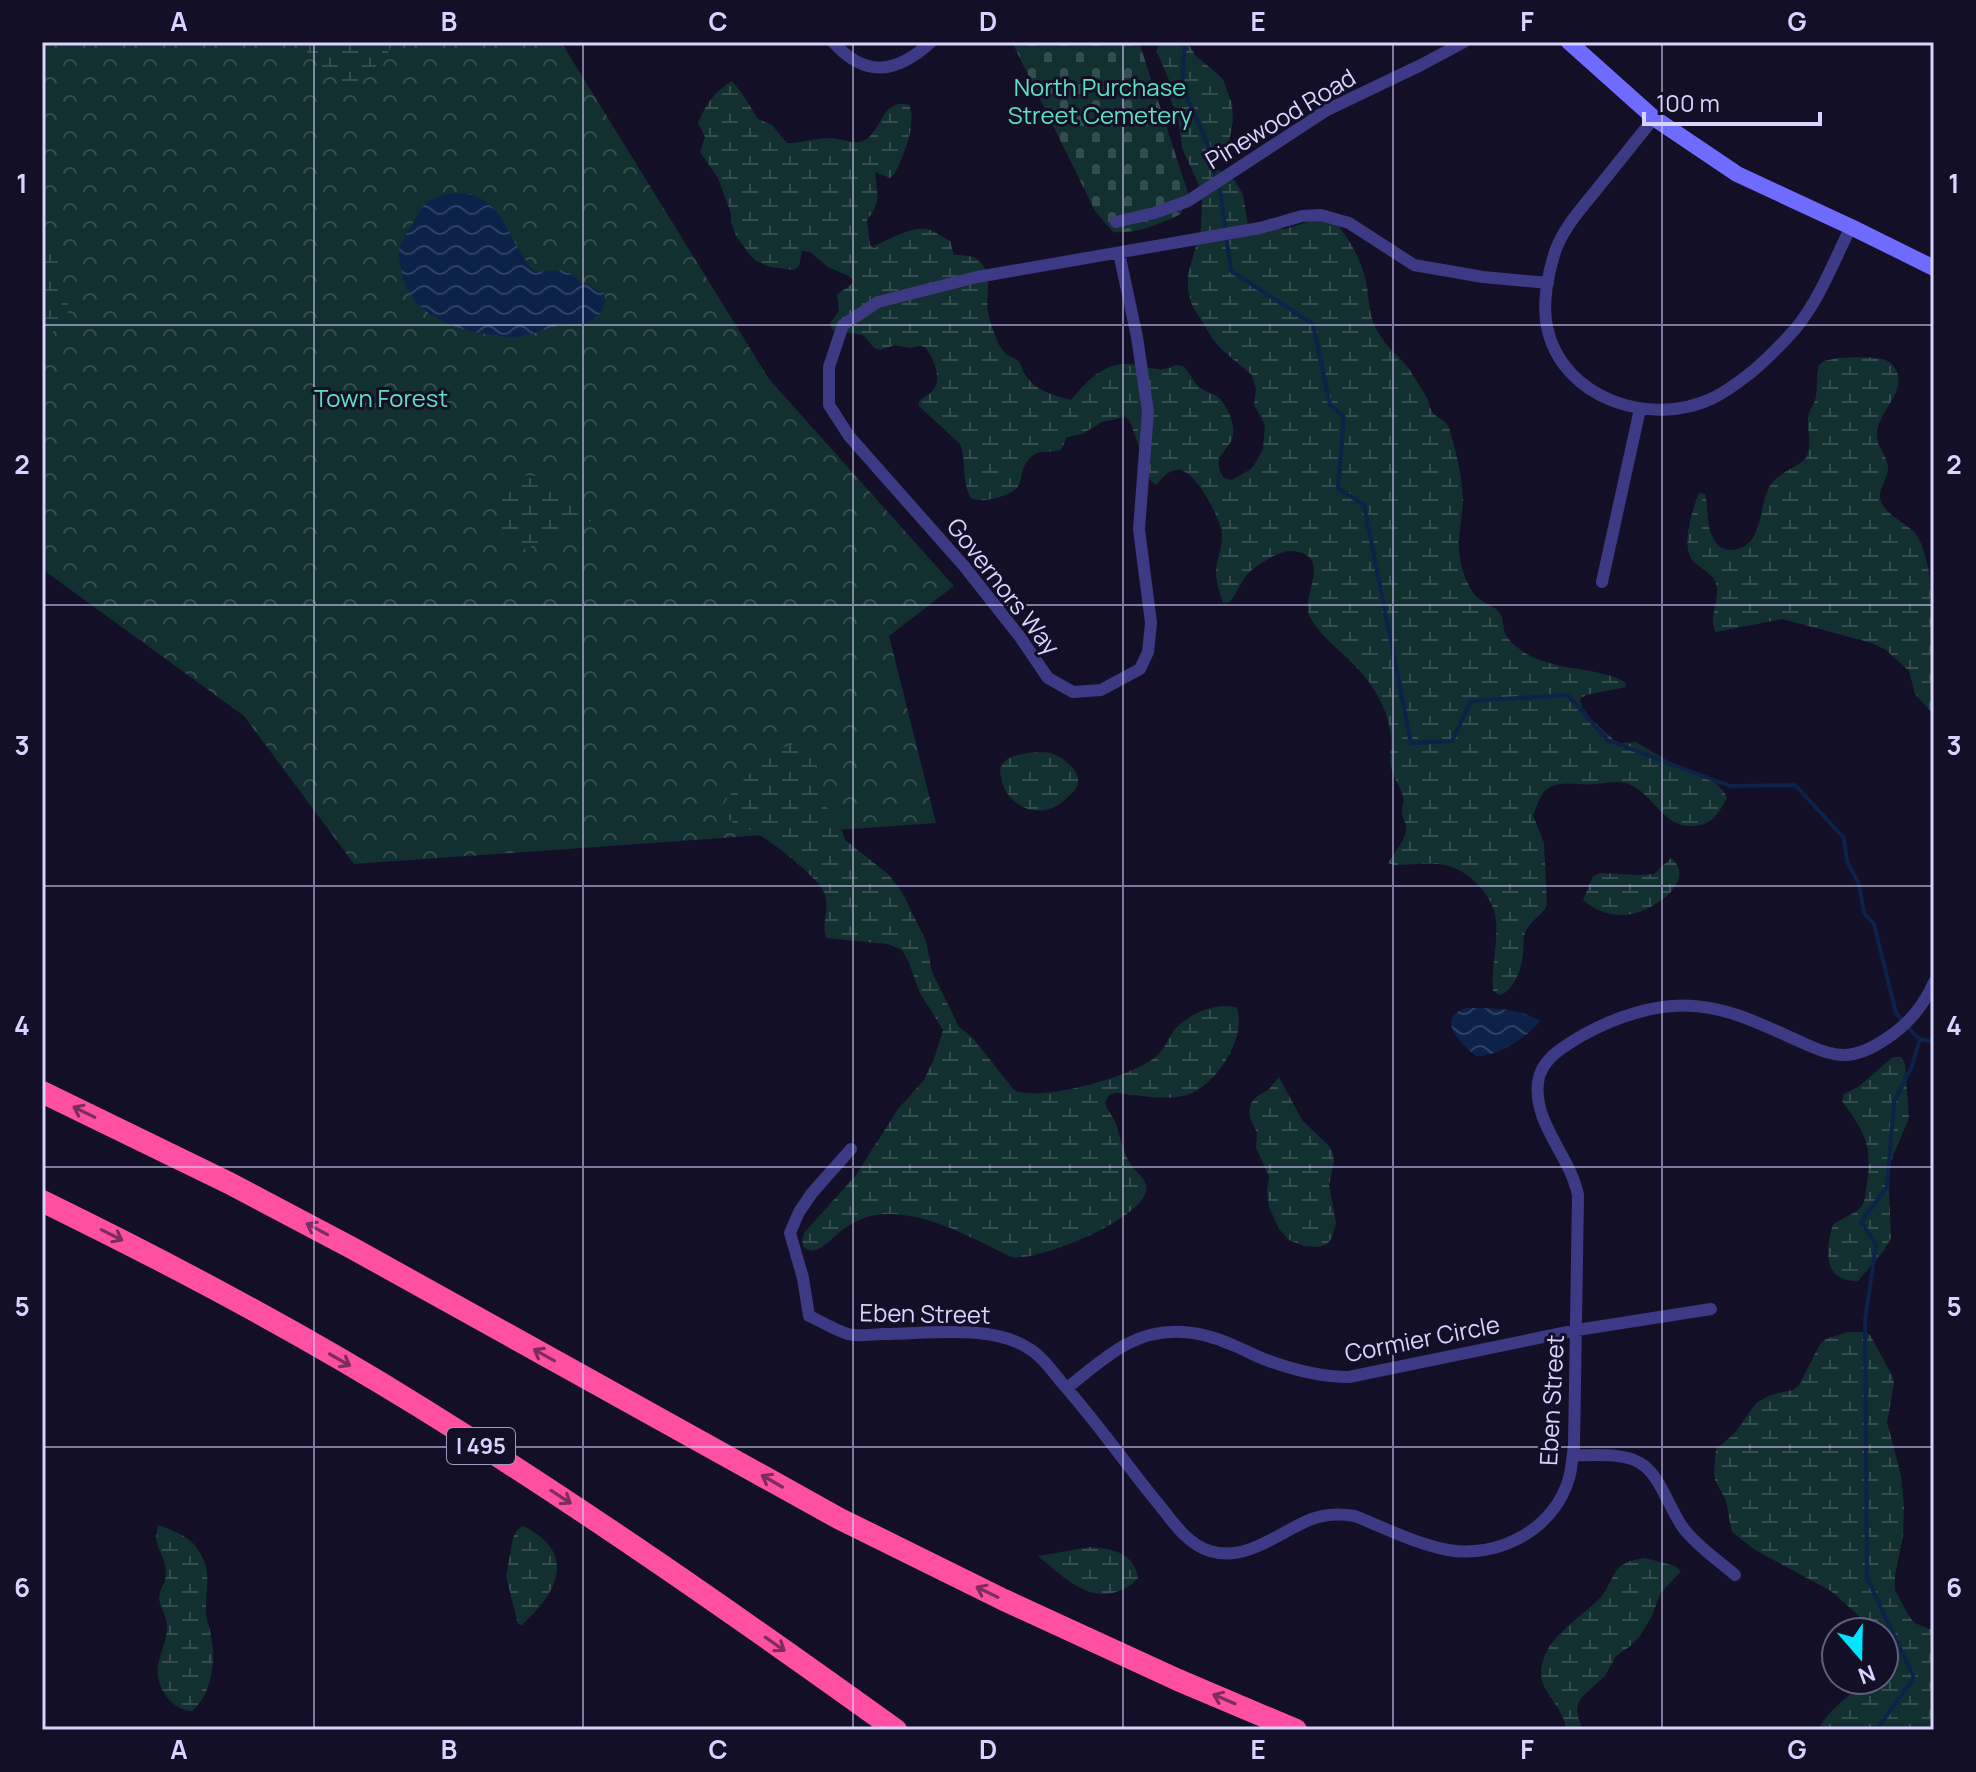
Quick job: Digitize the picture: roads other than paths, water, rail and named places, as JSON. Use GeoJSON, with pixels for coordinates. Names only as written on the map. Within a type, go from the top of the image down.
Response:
{"type":"FeatureCollection","features":[{"type":"Feature","properties":{"kind":"highway"},"geometry":{"type":"LineString","coordinates":[[42,1092],[229,1183],[352,1248],[840,1519],[1019,1607],[1296,1730]]}},
{"type":"Feature","properties":{"kind":"highway","name":"I 495"},"geometry":{"type":"LineString","coordinates":[[42,1201],[191,1276],[418,1406],[588,1515],[896,1730]]}},
{"type":"Feature","properties":{"kind":"main road"},"geometry":{"type":"LineString","coordinates":[[1569,42],[1654,118],[1737,174],[1934,268]]}},
{"type":"Feature","properties":{"kind":"street"},"geometry":{"type":"LineString","coordinates":[[833,42],[857,61],[874,69],[890,68],[908,61],[931,42]]}},
{"type":"Feature","properties":{"kind":"street","name":"Pinewood Road"},"geometry":{"type":"LineString","coordinates":[[1116,222],[1188,201],[1327,110],[1464,42]]}},
{"type":"Feature","properties":{"kind":"street"},"geometry":{"type":"LineString","coordinates":[[1654,118],[1567,225],[1556,250],[1548,283],[1547,326],[1554,349],[1568,370],[1588,388],[1619,405],[1651,411],[1711,399],[1736,385],[1797,327],[1851,227]]}},
{"type":"Feature","properties":{"kind":"street","name":"Governors Way"},"geometry":{"type":"LineString","coordinates":[[1119,253],[1137,337],[1148,412],[1139,529],[1151,623],[1148,652],[1140,669],[1101,690],[1073,692],[1048,678],[964,566],[849,436],[829,405],[829,367],[843,325],[878,302],[977,277],[1260,228],[1302,216],[1321,215],[1349,223],[1414,265],[1483,277],[1548,283]]}},
{"type":"Feature","properties":{"kind":"street"},"geometry":{"type":"LineString","coordinates":[[1602,582],[1640,409]]}},
{"type":"Feature","properties":{"kind":"street","name":"Eben Street"},"geometry":{"type":"LineString","coordinates":[[851,1149],[812,1193],[790,1233],[803,1278],[809,1316],[849,1335],[956,1333],[1004,1338],[1027,1347],[1067,1388],[1178,1527],[1195,1544],[1207,1550],[1217,1553],[1241,1552],[1307,1521],[1343,1514],[1423,1543],[1472,1552],[1500,1547],[1533,1529],[1558,1502],[1570,1477],[1577,1330],[1578,1195],[1570,1169],[1546,1126],[1539,1103],[1538,1081],[1555,1053],[1618,1019],[1672,1006],[1692,1005],[1756,1022],[1821,1050],[1842,1055],[1857,1053],[1878,1045],[1898,1030],[1912,1017],[1934,982]]}},
{"type":"Feature","properties":{"kind":"street","name":"Cormier Circle"},"geometry":{"type":"LineString","coordinates":[[1067,1388],[1126,1344],[1152,1333],[1166,1331],[1193,1332],[1279,1364],[1333,1377],[1349,1377],[1577,1330],[1711,1309]]}},
{"type":"Feature","properties":{"kind":"street"},"geometry":{"type":"LineString","coordinates":[[1573,1455],[1623,1457],[1638,1461],[1651,1470],[1671,1511],[1686,1531],[1735,1575]]}},
{"type":"Feature","properties":{"kind":"water"},"geometry":{"type":"Polygon","coordinates":[[[450,194],[476,196],[496,211],[536,272],[563,270],[604,293],[605,304],[600,314],[587,322],[511,337],[464,329],[424,310],[406,287],[399,252],[403,239],[427,202],[450,194]]]}},
{"type":"Feature","properties":{"kind":"water"},"geometry":{"type":"Polygon","coordinates":[[[1466,1008],[1513,1011],[1540,1021],[1511,1045],[1476,1056],[1453,1032],[1451,1025],[1452,1018],[1466,1008]]]}},
{"type":"Feature","properties":{"kind":"waterway"},"geometry":{"type":"LineString","coordinates":[[1185,42],[1182,86],[1208,145],[1215,175]]}},
{"type":"Feature","properties":{"kind":"waterway"},"geometry":{"type":"LineString","coordinates":[[1220,190],[1231,271],[1313,324],[1330,405],[1344,417],[1338,488],[1364,505],[1411,743],[1452,741],[1471,701],[1568,695],[1607,740],[1730,786],[1795,785],[1844,838],[1847,861],[1859,884],[1864,913],[1874,924],[1896,1013],[1920,1039],[1934,1042]]}},
{"type":"Feature","properties":{"kind":"waterway"},"geometry":{"type":"LineString","coordinates":[[1876,1730],[1914,1678],[1867,1578],[1865,1321],[1876,1244],[1861,1222],[1887,1187],[1894,1102],[1912,1066],[1920,1039]]}},
{"type":"Feature","properties":{"kind":"park label","name":"North Purchase Street Cemetery"},"geometry":{"type":"Point","coordinates":[1100,100]}},
{"type":"Feature","properties":{"kind":"park label","name":"Town Forest"},"geometry":{"type":"Point","coordinates":[381,397]}}]}
